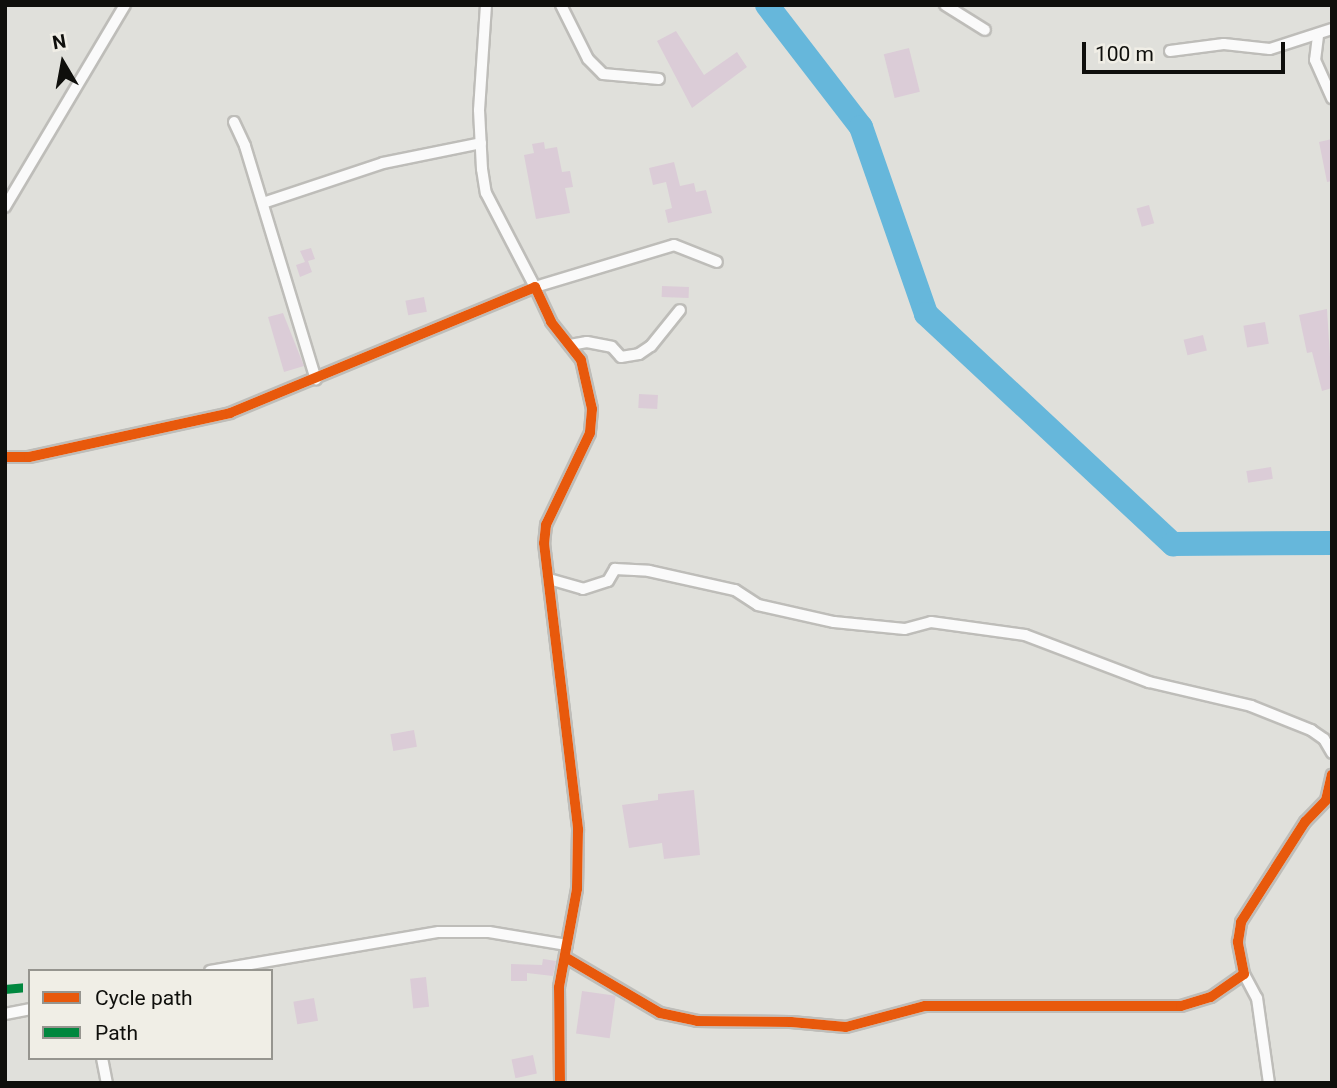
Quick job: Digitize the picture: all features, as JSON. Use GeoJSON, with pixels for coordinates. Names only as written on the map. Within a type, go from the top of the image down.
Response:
{"type":"FeatureCollection","features":[{"type":"Feature","properties":{"kind":"street"},"geometry":{"type":"LineString","coordinates":[[5,207],[125,5]]}},
{"type":"Feature","properties":{"kind":"street"},"geometry":{"type":"LineString","coordinates":[[486,5],[481,143],[486,193],[551,322],[581,360],[590,388],[590,433],[546,524],[549,579],[578,830],[577,889],[557,1018],[560,1083]]}},
{"type":"Feature","properties":{"kind":"street"},"geometry":{"type":"LineString","coordinates":[[561,5],[587,59],[603,74],[659,79]]}},
{"type":"Feature","properties":{"kind":"street"},"geometry":{"type":"LineString","coordinates":[[945,5],[985,30]]}},
{"type":"Feature","properties":{"kind":"street"},"geometry":{"type":"LineString","coordinates":[[1170,51],[1224,44],[1270,50],[1318,36],[1332,29]]}},
{"type":"Feature","properties":{"kind":"street"},"geometry":{"type":"LineString","coordinates":[[1318,36],[1315,60],[1332,98]]}},
{"type":"Feature","properties":{"kind":"street"},"geometry":{"type":"LineString","coordinates":[[234,122],[316,379]]}},
{"type":"Feature","properties":{"kind":"street"},"geometry":{"type":"LineString","coordinates":[[262,203],[383,163],[481,143]]}},
{"type":"Feature","properties":{"kind":"street"},"geometry":{"type":"LineString","coordinates":[[5,457],[29,457],[230,413],[535,288],[674,245],[717,262]]}},
{"type":"Feature","properties":{"kind":"street"},"geometry":{"type":"LineString","coordinates":[[570,345],[587,342],[612,347],[621,358],[639,354],[651,346],[680,310]]}},
{"type":"Feature","properties":{"kind":"street"},"geometry":{"type":"LineString","coordinates":[[549,579],[583,589],[608,581],[615,569],[649,571],[735,590],[758,605],[834,622],[905,629],[931,622],[1025,635],[1149,682],[1251,706],[1311,730],[1324,739],[1332,753]]}},
{"type":"Feature","properties":{"kind":"street"},"geometry":{"type":"LineString","coordinates":[[1269,1083],[1257,998],[1244,974],[1238,942],[1241,922],[1279,859],[1326,800],[1332,775]]}},
{"type":"Feature","properties":{"kind":"street"},"geometry":{"type":"LineString","coordinates":[[222,969],[439,932],[489,932],[567,945]]}},
{"type":"Feature","properties":{"kind":"street"},"geometry":{"type":"LineString","coordinates":[[565,957],[660,1013],[697,1021],[791,1021],[846,1027],[925,1006],[1181,1006],[1212,997],[1244,974]]}},
{"type":"Feature","properties":{"kind":"street"},"geometry":{"type":"LineString","coordinates":[[5,1014],[28,1009]]}},
{"type":"Feature","properties":{"kind":"street"},"geometry":{"type":"LineString","coordinates":[[102,1060],[107,1083]]}},
{"type":"Feature","properties":{"kind":"building"},"geometry":{"type":"Polygon","coordinates":[[[676,31],[704,75],[737,52],[747,67],[692,108],[657,41],[676,31]]]}},
{"type":"Feature","properties":{"kind":"building"},"geometry":{"type":"Polygon","coordinates":[[[909,48],[920,92],[895,98],[884,54],[909,48]]]}},
{"type":"Feature","properties":{"kind":"building"},"geometry":{"type":"Polygon","coordinates":[[[1332,139],[1332,181],[1327,182],[1319,142],[1332,139]]]}},
{"type":"Feature","properties":{"kind":"building"},"geometry":{"type":"Polygon","coordinates":[[[544,142],[545,149],[557,147],[562,172],[570,171],[573,187],[565,188],[570,213],[536,219],[524,155],[534,153],[532,144],[544,142]]]}},
{"type":"Feature","properties":{"kind":"building"},"geometry":{"type":"Polygon","coordinates":[[[674,162],[680,186],[694,183],[696,192],[706,190],[712,213],[668,223],[665,210],[672,208],[666,182],[653,185],[649,168],[674,162]]]}},
{"type":"Feature","properties":{"kind":"building"},"geometry":{"type":"Polygon","coordinates":[[[1149,205],[1154,223],[1142,227],[1137,209],[1149,205]]]}},
{"type":"Feature","properties":{"kind":"building"},"geometry":{"type":"Polygon","coordinates":[[[311,248],[315,259],[308,261],[312,272],[300,277],[296,265],[305,262],[300,251],[311,248]]]}},
{"type":"Feature","properties":{"kind":"building"},"geometry":{"type":"Polygon","coordinates":[[[662,286],[689,287],[689,298],[662,297],[662,286]]]}},
{"type":"Feature","properties":{"kind":"building"},"geometry":{"type":"Polygon","coordinates":[[[424,297],[427,312],[408,315],[405,301],[424,297]]]}},
{"type":"Feature","properties":{"kind":"building"},"geometry":{"type":"Polygon","coordinates":[[[1327,309],[1332,388],[1322,391],[1312,352],[1307,353],[1299,315],[1327,309]]]}},
{"type":"Feature","properties":{"kind":"building"},"geometry":{"type":"Polygon","coordinates":[[[283,313],[304,366],[284,372],[268,317],[283,313]]]}},
{"type":"Feature","properties":{"kind":"building"},"geometry":{"type":"Polygon","coordinates":[[[1265,322],[1269,344],[1247,347],[1243,326],[1265,322]]]}},
{"type":"Feature","properties":{"kind":"building"},"geometry":{"type":"Polygon","coordinates":[[[1203,335],[1207,351],[1187,355],[1184,340],[1203,335]]]}},
{"type":"Feature","properties":{"kind":"building"},"geometry":{"type":"Polygon","coordinates":[[[639,394],[658,395],[657,409],[638,408],[639,394]]]}},
{"type":"Feature","properties":{"kind":"building"},"geometry":{"type":"Polygon","coordinates":[[[1271,467],[1273,479],[1248,483],[1246,471],[1271,467]]]}},
{"type":"Feature","properties":{"kind":"building"},"geometry":{"type":"Polygon","coordinates":[[[414,730],[417,747],[393,751],[390,734],[414,730]]]}},
{"type":"Feature","properties":{"kind":"building"},"geometry":{"type":"Polygon","coordinates":[[[694,790],[700,855],[664,859],[662,843],[629,848],[622,805],[658,800],[658,794],[694,790]]]}},
{"type":"Feature","properties":{"kind":"building"},"geometry":{"type":"Polygon","coordinates":[[[543,959],[556,961],[553,976],[527,973],[527,981],[511,981],[511,964],[542,965],[543,959]]]}},
{"type":"Feature","properties":{"kind":"building"},"geometry":{"type":"Polygon","coordinates":[[[426,977],[429,1007],[413,1009],[410,979],[426,977]]]}},
{"type":"Feature","properties":{"kind":"building"},"geometry":{"type":"Polygon","coordinates":[[[582,991],[616,996],[610,1038],[576,1034],[582,991]]]}},
{"type":"Feature","properties":{"kind":"building"},"geometry":{"type":"Polygon","coordinates":[[[314,998],[318,1021],[297,1024],[293,1002],[314,998]]]}},
{"type":"Feature","properties":{"kind":"building"},"geometry":{"type":"Polygon","coordinates":[[[533,1055],[537,1074],[515,1078],[511,1060],[533,1055]]]}},
{"type":"Feature","properties":{"kind":"waterway"},"geometry":{"type":"LineString","coordinates":[[767,5],[861,127],[926,314],[1173,544],[1332,543]]}},
{"type":"Feature","properties":{"kind":"marked path"},"geometry":{"type":"LineString","coordinates":[[5,989],[28,987]]}},
{"type":"Feature","properties":{"kind":"cycle path"},"geometry":{"type":"LineString","coordinates":[[5,457],[29,457],[230,413],[535,287],[551,322],[581,360],[592,409],[590,433],[546,525],[544,543],[578,830],[577,889],[559,987],[560,1083]]}},
{"type":"Feature","properties":{"kind":"cycle path"},"geometry":{"type":"LineString","coordinates":[[565,957],[660,1013],[697,1021],[791,1022],[846,1027],[925,1006],[1181,1006],[1211,997],[1244,974],[1238,942],[1241,922],[1305,822],[1326,800],[1332,775]]}}]}
